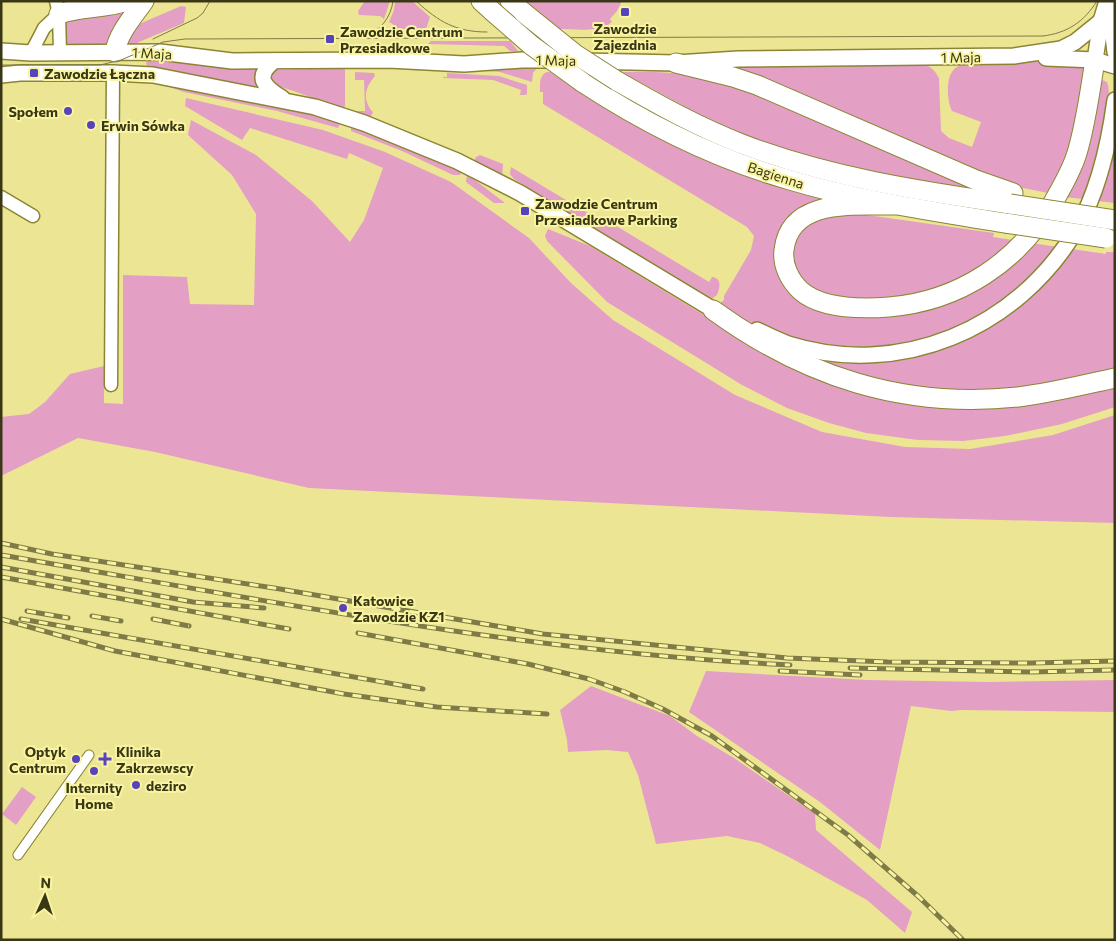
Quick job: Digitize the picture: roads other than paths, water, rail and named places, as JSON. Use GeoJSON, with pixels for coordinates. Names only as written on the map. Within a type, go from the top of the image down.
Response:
{"type":"FeatureCollection","features":[{"type":"Feature","properties":{"kind":"main road"},"geometry":{"type":"LineString","coordinates":[[58,7],[121,4],[127,1]]}},
{"type":"Feature","properties":{"kind":"main road"},"geometry":{"type":"LineString","coordinates":[[114,52],[116,43],[144,1]]}},
{"type":"Feature","properties":{"kind":"main road","name":"Bagienna"},"geometry":{"type":"LineString","coordinates":[[487,6],[531,45],[582,82],[680,138],[732,160],[803,184],[894,205],[1111,238]]}},
{"type":"Feature","properties":{"kind":"main road","name":"Bagienna"},"geometry":{"type":"LineString","coordinates":[[517,7],[575,54],[617,81],[701,126],[740,143],[833,173],[884,184],[1012,199]]}},
{"type":"Feature","properties":{"kind":"main road"},"geometry":{"type":"LineString","coordinates":[[894,205],[827,207],[814,210],[801,218],[792,227],[786,240],[784,252],[785,267],[791,278],[801,290],[818,300],[842,306],[870,308],[894,306],[940,296],[970,283],[1000,264],[1018,250],[1038,227],[1066,180],[1077,153],[1095,60]]}},
{"type":"Feature","properties":{"kind":"main road"},"geometry":{"type":"LineString","coordinates":[[676,64],[733,77],[757,85],[976,180],[1012,199],[1075,221],[1115,220]]}},
{"type":"Feature","properties":{"kind":"main road"},"geometry":{"type":"LineString","coordinates":[[713,310],[744,333],[804,364],[844,380],[903,394],[942,399],[980,400],[1019,397],[1115,378]]}},
{"type":"Feature","properties":{"kind":"street"},"geometry":{"type":"LineString","coordinates":[[1095,60],[1101,21],[1108,1]]}},
{"type":"Feature","properties":{"kind":"street"},"geometry":{"type":"LineString","coordinates":[[1108,1],[1114,46]]}},
{"type":"Feature","properties":{"kind":"street"},"geometry":{"type":"LineString","coordinates":[[58,7],[60,52]]}},
{"type":"Feature","properties":{"kind":"street"},"geometry":{"type":"LineString","coordinates":[[31,53],[58,7]]}},
{"type":"Feature","properties":{"kind":"street","name":"1 Maja"},"geometry":{"type":"LineString","coordinates":[[1,51],[31,53],[160,52],[232,61],[388,60],[464,64],[522,60],[676,64],[738,59],[1014,56],[1061,49],[1075,42],[1101,21]]}},
{"type":"Feature","properties":{"kind":"street"},"geometry":{"type":"LineString","coordinates":[[111,385],[114,52]]}},
{"type":"Feature","properties":{"kind":"street"},"geometry":{"type":"LineString","coordinates":[[1014,56],[1095,60],[1115,66]]}},
{"type":"Feature","properties":{"kind":"street"},"geometry":{"type":"LineString","coordinates":[[274,61],[265,68],[263,78],[270,91],[286,101]]}},
{"type":"Feature","properties":{"kind":"street","name":"1 Maja"},"geometry":{"type":"LineString","coordinates":[[1,75],[20,73],[153,75],[315,107],[364,123],[457,161],[536,203],[713,310],[788,344],[825,352],[876,354],[916,348],[961,334],[988,320],[1030,289],[1062,252],[1075,221],[1092,197],[1101,171],[1111,130],[1115,100]]}},
{"type":"Feature","properties":{"kind":"street"},"geometry":{"type":"LineString","coordinates":[[1,197],[33,216]]}},
{"type":"Feature","properties":{"kind":"street"},"geometry":{"type":"LineString","coordinates":[[18,855],[89,755]]}},
{"type":"Feature","properties":{"kind":"tram line"},"geometry":{"type":"LineString","coordinates":[[153,39],[197,18],[203,13],[210,1]]}},
{"type":"Feature","properties":{"kind":"tram line"},"geometry":{"type":"LineString","coordinates":[[364,37],[384,23],[390,13],[393,1]]}},
{"type":"Feature","properties":{"kind":"tram line"},"geometry":{"type":"LineString","coordinates":[[416,1],[432,15],[457,28],[487,32]]}},
{"type":"Feature","properties":{"kind":"tram line"},"geometry":{"type":"LineString","coordinates":[[1,65],[100,65],[121,60],[163,42],[185,39],[1043,36],[1060,32],[1081,21],[1097,1]]}},
{"type":"Feature","properties":{"kind":"railway"},"geometry":{"type":"LineString","coordinates":[[1,543],[52,554],[274,588],[543,634],[787,658],[888,662],[1031,663],[1115,661]]}},
{"type":"Feature","properties":{"kind":"railway"},"geometry":{"type":"LineString","coordinates":[[1,555],[296,606],[493,636],[591,649],[790,665]]}},
{"type":"Feature","properties":{"kind":"railway"},"geometry":{"type":"LineString","coordinates":[[1,567],[193,602],[264,608]]}},
{"type":"Feature","properties":{"kind":"railway"},"geometry":{"type":"LineString","coordinates":[[1,577],[289,629]]}},
{"type":"Feature","properties":{"kind":"railway"},"geometry":{"type":"LineString","coordinates":[[27,611],[68,618]]}},
{"type":"Feature","properties":{"kind":"railway"},"geometry":{"type":"LineString","coordinates":[[92,616],[121,621]]}},
{"type":"Feature","properties":{"kind":"railway"},"geometry":{"type":"LineString","coordinates":[[1,619],[115,651],[344,694],[437,707],[547,714]]}},
{"type":"Feature","properties":{"kind":"railway"},"geometry":{"type":"LineString","coordinates":[[21,619],[423,689]]}},
{"type":"Feature","properties":{"kind":"railway"},"geometry":{"type":"LineString","coordinates":[[153,619],[189,626]]}},
{"type":"Feature","properties":{"kind":"railway"},"geometry":{"type":"LineString","coordinates":[[358,633],[528,664],[589,679],[663,709],[712,736],[848,835],[919,897],[963,940]]}},
{"type":"Feature","properties":{"kind":"railway"},"geometry":{"type":"LineString","coordinates":[[850,668],[1031,672],[1115,670]]}},
{"type":"Feature","properties":{"kind":"railway"},"geometry":{"type":"LineString","coordinates":[[780,671],[860,675]]}},
{"type":"Feature","properties":{"kind":"place","name":"Zawodzie Zajezdnia"},"geometry":{"type":"Point","coordinates":[625,12]}},
{"type":"Feature","properties":{"kind":"place","name":"Zawodzie Centrum Przesiadkowe"},"geometry":{"type":"Point","coordinates":[330,39]}},
{"type":"Feature","properties":{"kind":"place","name":"Zawodzie Łączna"},"geometry":{"type":"Point","coordinates":[34,73]}},
{"type":"Feature","properties":{"kind":"place","name":"Społem"},"geometry":{"type":"Point","coordinates":[68,111]}},
{"type":"Feature","properties":{"kind":"place","name":"Erwin Sówka"},"geometry":{"type":"Point","coordinates":[91,125]}},
{"type":"Feature","properties":{"kind":"place","name":"Zawodzie Centrum Przesiadkowe Parking"},"geometry":{"type":"Point","coordinates":[525,211]}},
{"type":"Feature","properties":{"kind":"place","name":"Katowice Zawodzie KZ1"},"geometry":{"type":"Point","coordinates":[343,608]}},
{"type":"Feature","properties":{"kind":"place","name":"Optyk Centrum"},"geometry":{"type":"Point","coordinates":[76,759]}},
{"type":"Feature","properties":{"kind":"place","name":"Klinika Zakrzewscy"},"geometry":{"type":"Point","coordinates":[105,759]}},
{"type":"Feature","properties":{"kind":"place","name":"Internity Home"},"geometry":{"type":"Point","coordinates":[94,771]}},
{"type":"Feature","properties":{"kind":"place","name":"deziro"},"geometry":{"type":"Point","coordinates":[136,785]}}]}
